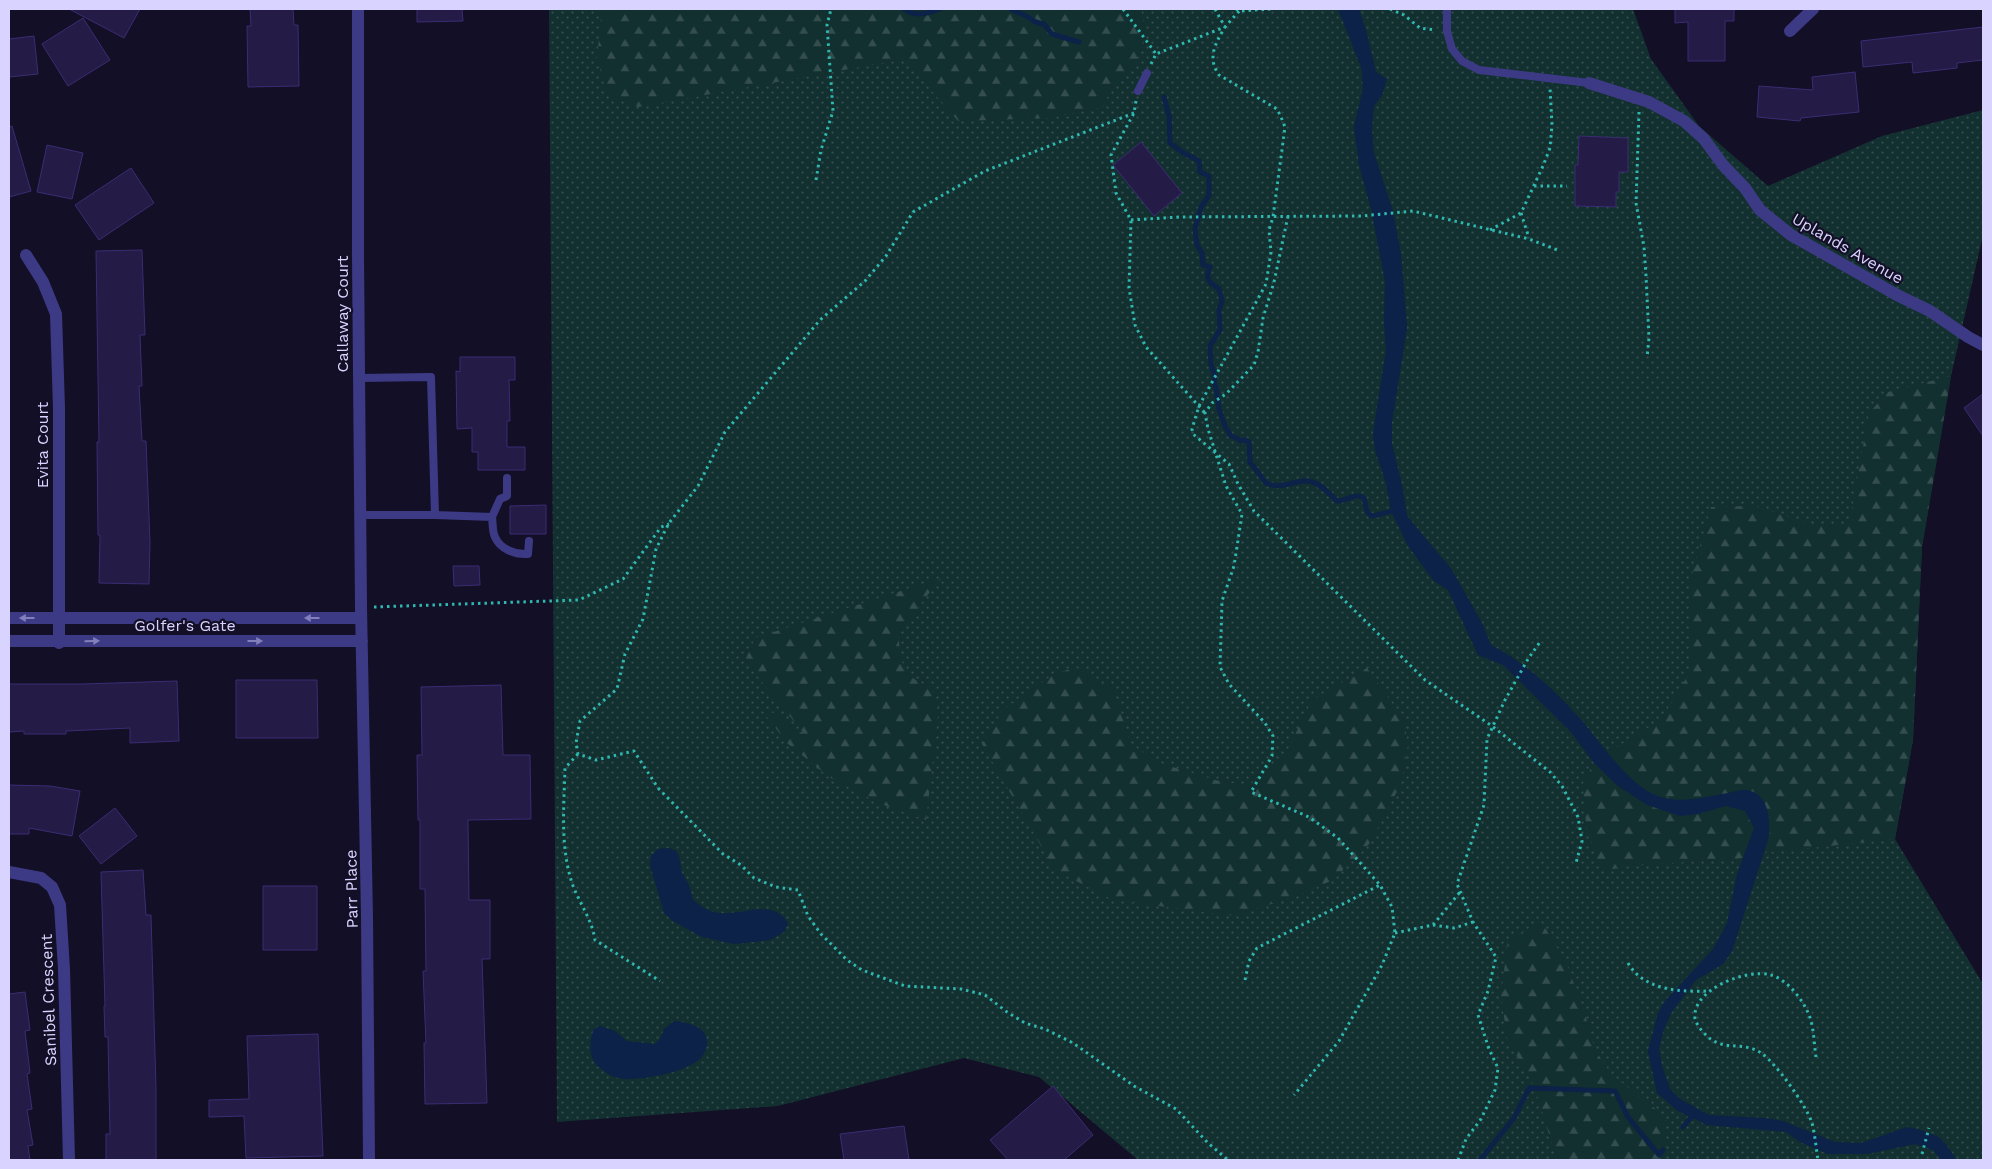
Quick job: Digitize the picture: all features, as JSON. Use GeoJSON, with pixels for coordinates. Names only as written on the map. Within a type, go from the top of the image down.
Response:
{"type":"FeatureCollection","features":[{"type":"Feature","properties":{"kind":"street","name":"Callaway Court"},"geometry":{"type":"LineString","coordinates":[[358,9],[361,613]]}},
{"type":"Feature","properties":{"kind":"street"},"geometry":{"type":"LineString","coordinates":[[1790,31],[1813,9]]}},
{"type":"Feature","properties":{"kind":"street","name":"Uplands Avenue"},"geometry":{"type":"LineString","coordinates":[[1589,83],[1649,102],[1684,121],[1704,139],[1723,165],[1745,188],[1760,210],[1791,235],[1897,295],[1930,311],[1983,345]]}},
{"type":"Feature","properties":{"kind":"street","name":"Evita Court"},"geometry":{"type":"LineString","coordinates":[[26,255],[43,282],[56,314],[59,408],[59,642]]}},
{"type":"Feature","properties":{"kind":"street","name":"Golfer's Gate"},"geometry":{"type":"LineString","coordinates":[[9,618],[361,613]]}},
{"type":"Feature","properties":{"kind":"street","name":"Parr Place"},"geometry":{"type":"LineString","coordinates":[[361,613],[368,917],[369,1160]]}},
{"type":"Feature","properties":{"kind":"street","name":"Golfer's Gate"},"geometry":{"type":"LineString","coordinates":[[9,642],[362,641]]}},
{"type":"Feature","properties":{"kind":"street","name":"Sanibel Crescent"},"geometry":{"type":"LineString","coordinates":[[9,872],[41,878],[52,887],[60,905],[64,969],[69,1160]]}},
{"type":"Feature","properties":{"kind":"lane"},"geometry":{"type":"LineString","coordinates":[[1447,9],[1447,31],[1452,49],[1462,61],[1479,70],[1589,83]]}},
{"type":"Feature","properties":{"kind":"lane"},"geometry":{"type":"LineString","coordinates":[[1138,91],[1147,73]]}},
{"type":"Feature","properties":{"kind":"lane"},"geometry":{"type":"LineString","coordinates":[[359,378],[431,377],[435,515]]}},
{"type":"Feature","properties":{"kind":"lane"},"geometry":{"type":"LineString","coordinates":[[507,478],[507,496],[500,499],[492,517],[494,536],[505,549],[514,553],[528,554],[529,541]]}},
{"type":"Feature","properties":{"kind":"lane"},"geometry":{"type":"LineString","coordinates":[[360,515],[492,517]]}},
{"type":"Feature","properties":{"kind":"path"},"geometry":{"type":"LineString","coordinates":[[816,180],[821,150],[833,111],[826,25],[830,9]]}},
{"type":"Feature","properties":{"kind":"path"},"geometry":{"type":"LineString","coordinates":[[1123,9],[1156,54]]}},
{"type":"Feature","properties":{"kind":"path"},"geometry":{"type":"LineString","coordinates":[[1215,9],[1225,27]]}},
{"type":"Feature","properties":{"kind":"path"},"geometry":{"type":"LineString","coordinates":[[1236,9],[1271,9]]}},
{"type":"Feature","properties":{"kind":"path"},"geometry":{"type":"LineString","coordinates":[[1390,9],[1404,15],[1420,28],[1447,31]]}},
{"type":"Feature","properties":{"kind":"path"},"geometry":{"type":"LineString","coordinates":[[1240,10],[1225,27],[1214,46],[1212,58],[1214,68],[1219,76],[1277,109],[1285,127],[1273,216],[1269,230],[1271,252],[1266,284],[1199,406],[1192,429],[1193,434],[1229,464],[1254,511],[1425,680],[1492,726],[1550,772],[1568,796],[1578,817],[1582,841],[1576,863]]}},
{"type":"Feature","properties":{"kind":"path"},"geometry":{"type":"LineString","coordinates":[[1147,73],[1156,54],[1225,27]]}},
{"type":"Feature","properties":{"kind":"path"},"geometry":{"type":"LineString","coordinates":[[1490,230],[1521,213],[1550,148],[1552,125],[1550,78]]}},
{"type":"Feature","properties":{"kind":"path"},"geometry":{"type":"LineString","coordinates":[[1138,91],[1134,112],[1111,155],[1116,193],[1131,220],[1129,288],[1134,325],[1146,347],[1205,413],[1208,429],[1226,486],[1242,514],[1234,566],[1222,601],[1220,667],[1229,684],[1265,723],[1273,736],[1272,756],[1252,792],[1309,817],[1331,832],[1380,885],[1392,906],[1395,933],[1382,965],[1340,1041],[1294,1095]]}},
{"type":"Feature","properties":{"kind":"path"},"geometry":{"type":"LineString","coordinates":[[1639,99],[1636,203],[1644,246],[1649,338],[1647,358]]}},
{"type":"Feature","properties":{"kind":"path"},"geometry":{"type":"LineString","coordinates":[[578,754],[576,743],[580,721],[617,689],[625,654],[643,619],[656,549],[669,523],[698,486],[725,432],[820,320],[865,281],[886,256],[913,212],[985,172],[1134,112]]}},
{"type":"Feature","properties":{"kind":"path"},"geometry":{"type":"LineString","coordinates":[[1534,186],[1566,186]]}},
{"type":"Feature","properties":{"kind":"path"},"geometry":{"type":"LineString","coordinates":[[1131,220],[1179,217],[1361,216],[1413,211],[1529,239],[1560,251]]}},
{"type":"Feature","properties":{"kind":"path"},"geometry":{"type":"LineString","coordinates":[[1521,213],[1529,239]]}},
{"type":"Feature","properties":{"kind":"path"},"geometry":{"type":"LineString","coordinates":[[1205,413],[1212,403],[1226,394],[1254,365],[1263,318],[1274,282],[1288,216]]}},
{"type":"Feature","properties":{"kind":"path"},"geometry":{"type":"LineString","coordinates":[[361,613],[579,600],[623,579],[661,527],[669,523]]}},
{"type":"Feature","properties":{"kind":"path"},"geometry":{"type":"LineString","coordinates":[[1458,1160],[1466,1138],[1481,1119],[1495,1090],[1498,1068],[1478,1014],[1488,991],[1496,957],[1473,922],[1457,884],[1484,805],[1487,739],[1513,686],[1540,642]]}},
{"type":"Feature","properties":{"kind":"path"},"geometry":{"type":"LineString","coordinates":[[578,754],[596,760],[634,751],[658,788],[723,854],[741,865],[754,878],[776,886],[798,890],[808,916],[821,934],[847,960],[862,970],[905,986],[961,989],[985,995],[1006,1012],[1025,1023],[1045,1029],[1073,1043],[1134,1086],[1176,1110],[1208,1143],[1228,1160]]}},
{"type":"Feature","properties":{"kind":"path"},"geometry":{"type":"LineString","coordinates":[[578,754],[565,768],[564,836],[572,883],[593,926],[595,940],[660,981]]}},
{"type":"Feature","properties":{"kind":"path"},"geometry":{"type":"LineString","coordinates":[[1245,980],[1249,961],[1257,948],[1380,885]]}},
{"type":"Feature","properties":{"kind":"path"},"geometry":{"type":"LineString","coordinates":[[1433,925],[1460,892]]}},
{"type":"Feature","properties":{"kind":"path"},"geometry":{"type":"LineString","coordinates":[[1395,933],[1433,925],[1454,928],[1473,922]]}},
{"type":"Feature","properties":{"kind":"path"},"geometry":{"type":"LineString","coordinates":[[1628,963],[1639,976],[1662,988],[1710,991]]}},
{"type":"Feature","properties":{"kind":"path"},"geometry":{"type":"LineString","coordinates":[[1816,1057],[1810,1016],[1797,996],[1785,983],[1772,975],[1753,973],[1742,975],[1710,991],[1700,999],[1696,1010],[1696,1020],[1699,1028],[1708,1038],[1719,1045],[1748,1047],[1760,1052],[1781,1073],[1805,1108],[1812,1123],[1818,1160]]}},
{"type":"Feature","properties":{"kind":"path"},"geometry":{"type":"LineString","coordinates":[[1922,1154],[1929,1128]]}},
{"type":"Feature","properties":{"kind":"green space"},"geometry":{"type":"Polygon","coordinates":[[[549,9],[1633,9],[1651,59],[1699,126],[1768,186],[1882,136],[1983,110],[1983,235],[1951,376],[1922,547],[1913,740],[1895,839],[1983,984],[1983,1160],[1138,1160],[1039,1077],[964,1058],[778,1106],[557,1122],[549,9]]]}},
{"type":"Feature","properties":{"kind":"green space"},"geometry":{"type":"Polygon","coordinates":[[[596,9],[1141,9],[1147,31],[1136,61],[1113,84],[1103,107],[1050,118],[958,121],[904,59],[639,107],[608,96],[597,58],[601,17],[596,9]]]}},
{"type":"Feature","properties":{"kind":"green space"},"geometry":{"type":"Polygon","coordinates":[[[1951,376],[1922,547],[1913,740],[1895,839],[1764,853],[1771,828],[1766,807],[1718,794],[1702,799],[1677,800],[1651,793],[1631,777],[1607,753],[1659,721],[1689,673],[1689,585],[1711,507],[1754,506],[1816,526],[1849,525],[1869,413],[1888,392],[1951,376]]]}},
{"type":"Feature","properties":{"kind":"green space"},"geometry":{"type":"Polygon","coordinates":[[[941,578],[898,633],[901,660],[909,676],[932,689],[939,707],[926,820],[878,803],[829,777],[787,743],[755,701],[805,735],[745,661],[755,638],[941,578]]]}},
{"type":"Feature","properties":{"kind":"green space"},"geometry":{"type":"Polygon","coordinates":[[[1075,667],[1113,689],[1131,745],[1163,764],[1215,780],[1249,786],[1287,751],[1312,700],[1367,668],[1404,720],[1408,745],[1401,784],[1369,844],[1333,880],[1304,893],[1235,916],[1113,900],[1055,870],[982,744],[1003,710],[1051,676],[1075,667]]]}},
{"type":"Feature","properties":{"kind":"green space"},"geometry":{"type":"Polygon","coordinates":[[[1594,763],[1618,786],[1698,814],[1726,806],[1745,811],[1754,828],[1743,858],[1630,866],[1601,871],[1586,825],[1583,783],[1594,763]]]}},
{"type":"Feature","properties":{"kind":"green space"},"geometry":{"type":"Polygon","coordinates":[[[1542,923],[1566,962],[1595,1050],[1612,1075],[1666,1117],[1666,1160],[1557,1160],[1534,1086],[1507,1038],[1501,995],[1508,940],[1542,923]]]}},
{"type":"Feature","properties":{"kind":"water"},"geometry":{"type":"Polygon","coordinates":[[[1338,9],[1359,9],[1376,72],[1387,79],[1382,95],[1374,106],[1372,129],[1374,153],[1393,211],[1401,254],[1407,328],[1392,422],[1392,444],[1407,516],[1452,570],[1482,623],[1491,645],[1529,670],[1563,700],[1632,780],[1651,793],[1670,799],[1699,798],[1747,790],[1755,793],[1765,803],[1769,818],[1768,840],[1732,951],[1723,964],[1696,980],[1671,1013],[1663,1032],[1659,1049],[1662,1066],[1670,1089],[1680,1099],[1709,1115],[1765,1118],[1783,1121],[1835,1142],[1861,1143],[1907,1127],[1921,1130],[1939,1137],[1957,1160],[1941,1160],[1933,1150],[1915,1144],[1867,1154],[1828,1154],[1800,1142],[1786,1132],[1707,1125],[1678,1111],[1657,1093],[1648,1051],[1658,1013],[1665,1001],[1713,949],[1727,923],[1737,874],[1754,828],[1745,811],[1726,806],[1698,814],[1680,816],[1647,805],[1618,786],[1594,763],[1571,732],[1503,665],[1478,655],[1448,590],[1434,581],[1408,546],[1391,511],[1386,483],[1375,450],[1373,433],[1386,350],[1384,321],[1385,281],[1371,209],[1359,165],[1354,127],[1363,88],[1361,67],[1338,9]]]}},
{"type":"Feature","properties":{"kind":"water"},"geometry":{"type":"Polygon","coordinates":[[[669,848],[676,851],[679,856],[682,873],[689,885],[693,900],[716,913],[758,909],[775,911],[782,915],[788,923],[784,932],[770,940],[734,944],[702,937],[673,921],[664,913],[650,865],[651,856],[658,849],[669,848]]]}},
{"type":"Feature","properties":{"kind":"water"},"geometry":{"type":"Polygon","coordinates":[[[674,1021],[693,1025],[703,1031],[706,1036],[706,1049],[702,1057],[687,1067],[658,1076],[627,1079],[609,1074],[599,1067],[593,1059],[590,1049],[591,1039],[594,1029],[600,1026],[615,1031],[627,1041],[655,1044],[660,1039],[664,1029],[674,1021]]]}},
{"type":"Feature","properties":{"kind":"building"},"geometry":{"type":"Polygon","coordinates":[[[69,9],[140,9],[124,38],[69,9]]]}},
{"type":"Feature","properties":{"kind":"building"},"geometry":{"type":"Polygon","coordinates":[[[250,9],[293,9],[294,25],[298,25],[299,86],[248,87],[247,26],[251,26],[250,9]]]}},
{"type":"Feature","properties":{"kind":"building"},"geometry":{"type":"Polygon","coordinates":[[[417,9],[462,9],[463,21],[417,22],[417,9]]]}},
{"type":"Feature","properties":{"kind":"building"},"geometry":{"type":"Polygon","coordinates":[[[1675,9],[1734,9],[1734,21],[1725,21],[1725,61],[1688,61],[1688,22],[1675,23],[1675,9]]]}},
{"type":"Feature","properties":{"kind":"building"},"geometry":{"type":"Polygon","coordinates":[[[83,18],[110,60],[68,86],[42,44],[83,18]]]}},
{"type":"Feature","properties":{"kind":"building"},"geometry":{"type":"Polygon","coordinates":[[[1983,27],[1983,60],[1957,63],[1957,68],[1913,73],[1912,62],[1863,67],[1861,41],[1983,27]]]}},
{"type":"Feature","properties":{"kind":"building"},"geometry":{"type":"Polygon","coordinates":[[[34,36],[38,74],[9,77],[9,39],[34,36]]]}},
{"type":"Feature","properties":{"kind":"building"},"geometry":{"type":"Polygon","coordinates":[[[1855,72],[1859,112],[1801,118],[1800,121],[1757,117],[1759,86],[1813,90],[1812,77],[1855,72]]]}},
{"type":"Feature","properties":{"kind":"building"},"geometry":{"type":"Polygon","coordinates":[[[12,126],[31,191],[9,197],[9,127],[12,126]]]}},
{"type":"Feature","properties":{"kind":"building"},"geometry":{"type":"Polygon","coordinates":[[[1579,136],[1628,138],[1628,172],[1619,172],[1619,192],[1616,192],[1616,207],[1575,206],[1575,165],[1578,165],[1579,136]]]}},
{"type":"Feature","properties":{"kind":"building"},"geometry":{"type":"Polygon","coordinates":[[[1141,142],[1182,193],[1154,216],[1113,165],[1141,142]]]}},
{"type":"Feature","properties":{"kind":"building"},"geometry":{"type":"Polygon","coordinates":[[[47,145],[83,153],[72,199],[37,192],[47,145]]]}},
{"type":"Feature","properties":{"kind":"building"},"geometry":{"type":"Polygon","coordinates":[[[131,168],[154,203],[99,240],[75,205],[131,168]]]}},
{"type":"Feature","properties":{"kind":"building"},"geometry":{"type":"Polygon","coordinates":[[[142,250],[145,335],[140,335],[142,386],[139,386],[142,441],[146,441],[150,542],[149,584],[99,583],[96,251],[142,250]]]}},
{"type":"Feature","properties":{"kind":"building"},"geometry":{"type":"Polygon","coordinates":[[[460,357],[515,357],[515,380],[509,380],[510,421],[507,421],[507,447],[525,447],[525,470],[478,470],[478,452],[472,452],[472,428],[457,429],[456,371],[460,372],[460,357]]]}},
{"type":"Feature","properties":{"kind":"building"},"geometry":{"type":"Polygon","coordinates":[[[1983,394],[1983,436],[1964,408],[1983,394]]]}},
{"type":"Feature","properties":{"kind":"building"},"geometry":{"type":"Polygon","coordinates":[[[546,505],[546,534],[510,534],[510,506],[546,505]]]}},
{"type":"Feature","properties":{"kind":"building"},"geometry":{"type":"Polygon","coordinates":[[[453,566],[479,566],[480,585],[454,586],[453,566]]]}},
{"type":"Feature","properties":{"kind":"building"},"geometry":{"type":"Polygon","coordinates":[[[236,680],[317,680],[318,738],[236,738],[236,680]]]}},
{"type":"Feature","properties":{"kind":"building"},"geometry":{"type":"Polygon","coordinates":[[[177,681],[179,741],[130,743],[130,728],[66,731],[66,734],[24,734],[24,731],[9,732],[9,684],[177,681]]]}},
{"type":"Feature","properties":{"kind":"building"},"geometry":{"type":"Polygon","coordinates":[[[501,685],[503,755],[530,755],[531,819],[468,820],[469,900],[490,900],[490,959],[482,959],[487,1103],[425,1104],[424,1043],[426,1043],[423,971],[426,971],[425,889],[420,889],[420,820],[418,820],[417,755],[422,755],[421,687],[501,685]]]}},
{"type":"Feature","properties":{"kind":"building"},"geometry":{"type":"Polygon","coordinates":[[[9,785],[50,786],[80,791],[72,836],[29,828],[29,834],[9,834],[9,785]]]}},
{"type":"Feature","properties":{"kind":"building"},"geometry":{"type":"Polygon","coordinates":[[[115,808],[137,836],[101,864],[79,836],[115,808]]]}},
{"type":"Feature","properties":{"kind":"building"},"geometry":{"type":"Polygon","coordinates":[[[143,870],[146,915],[151,915],[156,1160],[106,1160],[106,1134],[110,1134],[108,1037],[105,1037],[101,872],[143,870]]]}},
{"type":"Feature","properties":{"kind":"building"},"geometry":{"type":"Polygon","coordinates":[[[263,886],[317,886],[317,950],[263,950],[263,886]]]}},
{"type":"Feature","properties":{"kind":"building"},"geometry":{"type":"Polygon","coordinates":[[[25,992],[30,1030],[25,1031],[30,1073],[27,1074],[32,1109],[27,1110],[33,1145],[28,1146],[30,1160],[9,1160],[9,994],[25,992]]]}},
{"type":"Feature","properties":{"kind":"building"},"geometry":{"type":"Polygon","coordinates":[[[318,1034],[323,1156],[246,1158],[244,1116],[209,1117],[209,1100],[249,1099],[247,1036],[318,1034]]]}},
{"type":"Feature","properties":{"kind":"building"},"geometry":{"type":"Polygon","coordinates":[[[1053,1086],[1093,1135],[1064,1160],[1008,1160],[990,1140],[1053,1086]]]}},
{"type":"Feature","properties":{"kind":"building"},"geometry":{"type":"Polygon","coordinates":[[[904,1126],[909,1160],[844,1160],[840,1134],[904,1126]]]}},
{"type":"Feature","properties":{"kind":"waterway"},"geometry":{"type":"LineString","coordinates":[[904,9],[917,14],[940,9]]}},
{"type":"Feature","properties":{"kind":"waterway"},"geometry":{"type":"LineString","coordinates":[[1011,9],[1044,24],[1052,34],[1079,42]]}},
{"type":"Feature","properties":{"kind":"waterway"},"geometry":{"type":"LineString","coordinates":[[1164,97],[1169,116],[1170,143],[1199,161],[1200,172],[1209,176],[1209,195],[1201,207],[1195,229],[1197,245],[1202,253],[1203,265],[1210,267],[1208,278],[1219,289],[1222,301],[1219,310],[1220,330],[1210,346],[1211,365],[1215,376],[1214,383],[1219,409],[1225,426],[1231,436],[1241,441],[1249,442],[1250,462],[1266,483],[1279,486],[1302,481],[1312,482],[1326,490],[1337,501],[1361,496],[1364,498],[1367,511],[1371,516],[1396,511]]}},
{"type":"Feature","properties":{"kind":"waterway"},"geometry":{"type":"LineString","coordinates":[[1480,1160],[1514,1118],[1529,1088],[1615,1091],[1628,1117],[1659,1155],[1663,1150]]}},
{"type":"Feature","properties":{"kind":"waterway"},"geometry":{"type":"LineString","coordinates":[[1683,1127],[1693,1115]]}}]}
